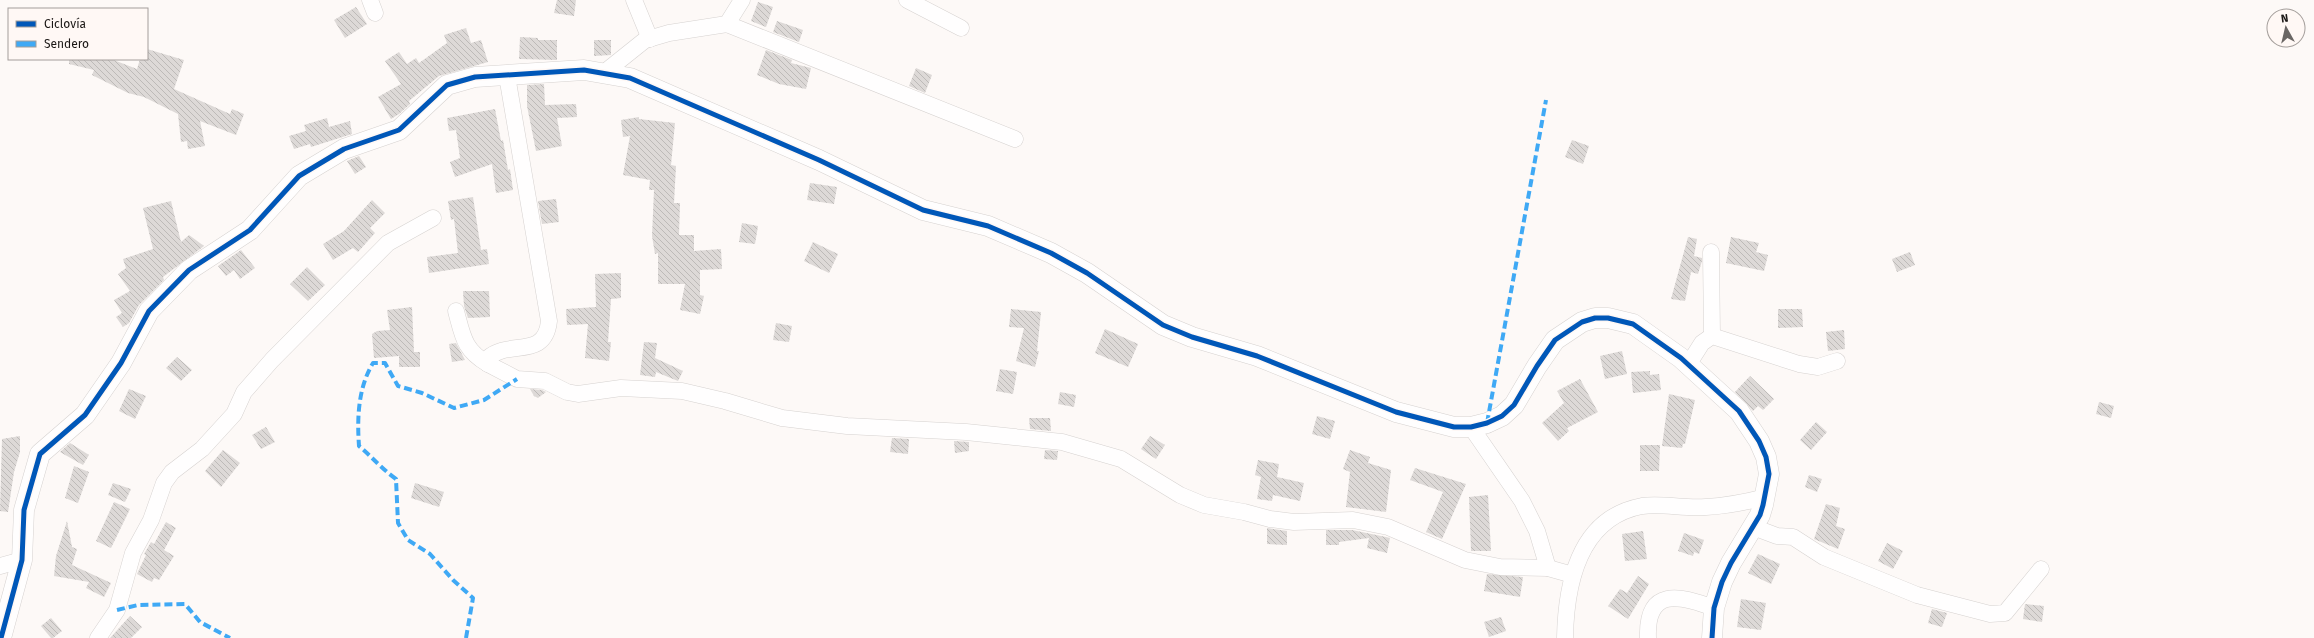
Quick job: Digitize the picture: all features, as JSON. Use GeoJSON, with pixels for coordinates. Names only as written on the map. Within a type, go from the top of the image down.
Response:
{"type":"FeatureCollection","features":[{"type":"Feature","properties":{"kind":"street"},"geometry":{"type":"LineString","coordinates":[[634,0],[650,39]]}},
{"type":"Feature","properties":{"kind":"street"},"geometry":{"type":"LineString","coordinates":[[727,24],[742,0]]}},
{"type":"Feature","properties":{"kind":"street"},"geometry":{"type":"LineString","coordinates":[[907,0],[961,28]]}},
{"type":"Feature","properties":{"kind":"street"},"geometry":{"type":"LineString","coordinates":[[605,72],[650,39],[669,33],[727,24],[1015,139]]}},
{"type":"Feature","properties":{"kind":"street"},"geometry":{"type":"LineString","coordinates":[[1,638],[22,560],[24,510],[40,454],[85,415],[121,363],[149,311],[189,270],[250,230],[299,176],[344,149],[399,130],[447,85],[475,77],[507,76],[528,72],[584,70],[605,72],[630,78],[819,160],[923,210],[988,226],[1051,253],[1087,273],[1170,328],[1257,356],[1396,412],[1454,427],[1471,427],[1487,423],[1502,416],[1514,405],[1537,366],[1555,340],[1582,322],[1595,318],[1608,318],[1633,324],[1688,365],[1739,411],[1759,441],[1766,457],[1769,474],[1766,497],[1753,527],[1731,562],[1714,608],[1712,638]]}},
{"type":"Feature","properties":{"kind":"street"},"geometry":{"type":"LineString","coordinates":[[488,364],[490,356],[542,341],[548,332],[549,321],[507,76]]}},
{"type":"Feature","properties":{"kind":"street"},"geometry":{"type":"LineString","coordinates":[[98,638],[117,610],[133,553],[151,520],[164,483],[172,472],[202,449],[234,414],[244,392],[272,360],[388,243],[433,218]]}},
{"type":"Feature","properties":{"kind":"street"},"geometry":{"type":"LineString","coordinates":[[1711,252],[1712,336]]}},
{"type":"Feature","properties":{"kind":"street"},"geometry":{"type":"LineString","coordinates":[[456,311],[462,334],[473,355],[517,379],[545,381],[567,392],[578,394],[621,388],[682,391],[725,401],[782,418],[847,426],[966,432],[1062,442],[1121,459],[1180,495],[1204,505],[1244,512],[1270,519],[1294,522],[1353,520],[1388,527],[1465,560],[1500,567],[1548,568],[1573,575]]}},
{"type":"Feature","properties":{"kind":"street"},"geometry":{"type":"LineString","coordinates":[[1688,365],[1702,343],[1712,336]]}},
{"type":"Feature","properties":{"kind":"street"},"geometry":{"type":"LineString","coordinates":[[1712,336],[1799,364],[1818,367],[1837,361]]}},
{"type":"Feature","properties":{"kind":"street"},"geometry":{"type":"LineString","coordinates":[[1471,427],[1522,501],[1537,531],[1548,568]]}},
{"type":"Feature","properties":{"kind":"street"},"geometry":{"type":"LineString","coordinates":[[1565,638],[1573,575],[1583,549],[1598,527],[1618,513],[1643,506],[1706,508],[1766,497]]}},
{"type":"Feature","properties":{"kind":"street"},"geometry":{"type":"LineString","coordinates":[[1753,527],[1777,536],[1793,537],[1824,557],[1917,595],[1990,614],[2005,613],[2041,569]]}},
{"type":"Feature","properties":{"kind":"street"},"geometry":{"type":"LineString","coordinates":[[0,566],[22,560]]}},
{"type":"Feature","properties":{"kind":"street"},"geometry":{"type":"LineString","coordinates":[[1648,638],[1650,613],[1656,605],[1666,600],[1685,598],[1714,608]]}},
{"type":"Feature","properties":{"kind":"building"},"geometry":{"type":"Polygon","coordinates":[[[557,0],[576,0],[574,16],[554,13],[557,0]]]}},
{"type":"Feature","properties":{"kind":"building"},"geometry":{"type":"Polygon","coordinates":[[[758,2],[773,7],[766,27],[751,21],[758,2]]]}},
{"type":"Feature","properties":{"kind":"building"},"geometry":{"type":"Polygon","coordinates":[[[356,7],[367,24],[345,38],[334,20],[356,7]]]}},
{"type":"Feature","properties":{"kind":"building"},"geometry":{"type":"Polygon","coordinates":[[[777,21],[803,30],[799,42],[773,32],[777,21]]]}},
{"type":"Feature","properties":{"kind":"building"},"geometry":{"type":"Polygon","coordinates":[[[466,28],[471,43],[481,40],[488,62],[439,76],[409,101],[410,104],[399,114],[391,119],[378,97],[401,84],[385,61],[399,52],[407,64],[416,58],[419,63],[447,43],[444,35],[466,28]]]}},
{"type":"Feature","properties":{"kind":"building"},"geometry":{"type":"Polygon","coordinates":[[[520,37],[538,38],[538,40],[557,40],[557,60],[519,59],[520,37]]]}},
{"type":"Feature","properties":{"kind":"building"},"geometry":{"type":"Polygon","coordinates":[[[594,40],[611,40],[611,55],[594,56],[594,40]]]}},
{"type":"Feature","properties":{"kind":"building"},"geometry":{"type":"Polygon","coordinates":[[[148,49],[184,60],[174,89],[230,114],[232,109],[244,114],[236,135],[200,121],[205,146],[188,149],[187,141],[181,142],[178,114],[144,97],[128,93],[92,75],[94,70],[69,64],[69,60],[114,60],[137,69],[140,60],[148,60],[148,49]]]}},
{"type":"Feature","properties":{"kind":"building"},"geometry":{"type":"Polygon","coordinates":[[[766,50],[792,60],[791,63],[811,68],[806,89],[779,84],[757,75],[766,50]]]}},
{"type":"Feature","properties":{"kind":"building"},"geometry":{"type":"Polygon","coordinates":[[[916,68],[932,75],[925,93],[909,86],[916,68]]]}},
{"type":"Feature","properties":{"kind":"building"},"geometry":{"type":"Polygon","coordinates":[[[544,84],[545,105],[576,104],[577,117],[557,118],[562,146],[536,151],[527,106],[527,85],[544,84]]]}},
{"type":"Feature","properties":{"kind":"building"},"geometry":{"type":"Polygon","coordinates":[[[495,109],[501,141],[503,140],[508,170],[510,169],[513,190],[496,193],[492,164],[455,177],[450,162],[460,158],[456,130],[449,131],[447,118],[495,109]]]}},
{"type":"Feature","properties":{"kind":"building"},"geometry":{"type":"Polygon","coordinates":[[[639,117],[639,119],[675,123],[671,165],[676,166],[674,203],[680,203],[679,235],[694,235],[694,251],[721,249],[722,269],[700,270],[700,295],[704,296],[700,314],[680,310],[685,284],[658,284],[658,253],[655,254],[652,236],[654,190],[649,190],[650,180],[623,175],[630,136],[623,137],[621,120],[639,117]]]}},
{"type":"Feature","properties":{"kind":"building"},"geometry":{"type":"Polygon","coordinates":[[[327,118],[329,127],[350,121],[352,134],[311,147],[310,144],[294,149],[289,136],[306,131],[304,125],[327,118]]]}},
{"type":"Feature","properties":{"kind":"building"},"geometry":{"type":"Polygon","coordinates":[[[1572,140],[1589,146],[1583,164],[1565,157],[1572,140]]]}},
{"type":"Feature","properties":{"kind":"building"},"geometry":{"type":"Polygon","coordinates":[[[359,156],[366,167],[355,174],[347,161],[359,156]]]}},
{"type":"Feature","properties":{"kind":"building"},"geometry":{"type":"Polygon","coordinates":[[[810,183],[837,187],[834,204],[807,200],[810,183]]]}},
{"type":"Feature","properties":{"kind":"building"},"geometry":{"type":"Polygon","coordinates":[[[473,197],[481,250],[487,249],[489,264],[429,273],[427,257],[458,253],[454,219],[451,220],[448,201],[473,197]]]}},
{"type":"Feature","properties":{"kind":"building"},"geometry":{"type":"Polygon","coordinates":[[[556,199],[559,222],[542,224],[538,201],[556,199]]]}},
{"type":"Feature","properties":{"kind":"building"},"geometry":{"type":"Polygon","coordinates":[[[372,200],[385,213],[370,228],[375,233],[358,252],[353,248],[333,260],[323,244],[344,231],[372,200]]]}},
{"type":"Feature","properties":{"kind":"building"},"geometry":{"type":"Polygon","coordinates":[[[171,201],[181,242],[189,235],[204,246],[163,277],[164,280],[139,305],[129,323],[123,327],[116,317],[122,313],[114,300],[130,291],[118,274],[126,268],[123,259],[153,249],[143,208],[171,201]]]}},
{"type":"Feature","properties":{"kind":"building"},"geometry":{"type":"Polygon","coordinates":[[[742,223],[758,226],[755,244],[739,242],[742,223]]]}},
{"type":"Feature","properties":{"kind":"building"},"geometry":{"type":"Polygon","coordinates":[[[1688,237],[1697,239],[1694,256],[1702,258],[1702,261],[1698,274],[1691,272],[1685,301],[1671,299],[1688,237]]]}},
{"type":"Feature","properties":{"kind":"building"},"geometry":{"type":"Polygon","coordinates":[[[1731,237],[1759,243],[1756,252],[1768,255],[1764,271],[1726,263],[1731,237]]]}},
{"type":"Feature","properties":{"kind":"building"},"geometry":{"type":"Polygon","coordinates":[[[813,242],[838,254],[829,273],[804,261],[813,242]]]}},
{"type":"Feature","properties":{"kind":"building"},"geometry":{"type":"Polygon","coordinates":[[[241,250],[255,268],[240,279],[234,270],[226,276],[218,266],[241,250]]]}},
{"type":"Feature","properties":{"kind":"building"},"geometry":{"type":"Polygon","coordinates":[[[1910,252],[1915,265],[1897,272],[1892,259],[1910,252]]]}},
{"type":"Feature","properties":{"kind":"building"},"geometry":{"type":"Polygon","coordinates":[[[307,267],[325,285],[308,301],[290,284],[307,267]]]}},
{"type":"Feature","properties":{"kind":"building"},"geometry":{"type":"Polygon","coordinates":[[[621,273],[621,298],[611,299],[608,342],[611,342],[609,361],[585,358],[588,324],[567,325],[566,309],[596,307],[595,274],[621,273]]]}},
{"type":"Feature","properties":{"kind":"building"},"geometry":{"type":"Polygon","coordinates":[[[463,291],[489,291],[490,317],[468,318],[464,306],[463,291]]]}},
{"type":"Feature","properties":{"kind":"building"},"geometry":{"type":"Polygon","coordinates":[[[412,307],[414,352],[420,352],[420,367],[399,367],[399,356],[374,358],[372,334],[377,331],[390,330],[387,310],[412,307]]]}},
{"type":"Feature","properties":{"kind":"building"},"geometry":{"type":"Polygon","coordinates":[[[1011,309],[1041,312],[1037,351],[1039,351],[1035,367],[1016,361],[1024,328],[1009,327],[1011,309]]]}},
{"type":"Feature","properties":{"kind":"building"},"geometry":{"type":"Polygon","coordinates":[[[1778,309],[1802,309],[1803,327],[1778,328],[1778,309]]]}},
{"type":"Feature","properties":{"kind":"building"},"geometry":{"type":"Polygon","coordinates":[[[776,323],[792,326],[789,342],[773,340],[776,323]]]}},
{"type":"Feature","properties":{"kind":"building"},"geometry":{"type":"Polygon","coordinates":[[[1105,329],[1138,344],[1128,367],[1095,353],[1105,329]]]}},
{"type":"Feature","properties":{"kind":"building"},"geometry":{"type":"Polygon","coordinates":[[[1844,330],[1845,349],[1828,351],[1826,332],[1844,330]]]}},
{"type":"Feature","properties":{"kind":"building"},"geometry":{"type":"Polygon","coordinates":[[[644,342],[657,343],[655,358],[683,371],[678,381],[656,372],[655,377],[640,375],[644,342]]]}},
{"type":"Feature","properties":{"kind":"building"},"geometry":{"type":"Polygon","coordinates":[[[456,343],[465,360],[452,362],[449,344],[456,343]]]}},
{"type":"Feature","properties":{"kind":"building"},"geometry":{"type":"Polygon","coordinates":[[[1622,351],[1627,374],[1605,379],[1600,356],[1622,351]]]}},
{"type":"Feature","properties":{"kind":"building"},"geometry":{"type":"Polygon","coordinates":[[[177,357],[192,370],[181,381],[166,368],[177,357]]]}},
{"type":"Feature","properties":{"kind":"building"},"geometry":{"type":"Polygon","coordinates":[[[1000,369],[1017,372],[1013,394],[996,391],[1000,369]]]}},
{"type":"Feature","properties":{"kind":"building"},"geometry":{"type":"Polygon","coordinates":[[[1650,371],[1650,375],[1659,374],[1661,390],[1633,393],[1631,372],[1650,371]]]}},
{"type":"Feature","properties":{"kind":"building"},"geometry":{"type":"Polygon","coordinates":[[[1750,376],[1774,399],[1763,410],[1758,406],[1753,411],[1735,392],[1750,376]]]}},
{"type":"Feature","properties":{"kind":"building"},"geometry":{"type":"Polygon","coordinates":[[[1580,379],[1598,412],[1567,428],[1569,431],[1558,441],[1542,423],[1564,403],[1557,391],[1580,379]]]}},
{"type":"Feature","properties":{"kind":"building"},"geometry":{"type":"Polygon","coordinates":[[[129,389],[146,396],[135,419],[119,411],[129,389]]]}},
{"type":"Feature","properties":{"kind":"building"},"geometry":{"type":"Polygon","coordinates":[[[530,389],[542,390],[546,392],[538,398],[534,396],[530,389]]]}},
{"type":"Feature","properties":{"kind":"building"},"geometry":{"type":"Polygon","coordinates":[[[1060,392],[1076,395],[1074,407],[1058,404],[1060,392]]]}},
{"type":"Feature","properties":{"kind":"building"},"geometry":{"type":"Polygon","coordinates":[[[1669,394],[1695,400],[1685,444],[1683,444],[1682,448],[1662,446],[1669,394]]]}},
{"type":"Feature","properties":{"kind":"building"},"geometry":{"type":"Polygon","coordinates":[[[2099,402],[2114,406],[2111,418],[2096,414],[2099,402]]]}},
{"type":"Feature","properties":{"kind":"building"},"geometry":{"type":"Polygon","coordinates":[[[1317,416],[1335,421],[1330,439],[1312,434],[1317,416]]]}},
{"type":"Feature","properties":{"kind":"building"},"geometry":{"type":"Polygon","coordinates":[[[1029,418],[1050,418],[1051,431],[1030,429],[1029,418]]]}},
{"type":"Feature","properties":{"kind":"building"},"geometry":{"type":"Polygon","coordinates":[[[1816,422],[1827,432],[1811,450],[1800,440],[1816,422]]]}},
{"type":"Feature","properties":{"kind":"building"},"geometry":{"type":"Polygon","coordinates":[[[266,427],[275,442],[261,449],[252,435],[266,427]]]}},
{"type":"Feature","properties":{"kind":"building"},"geometry":{"type":"Polygon","coordinates":[[[20,436],[20,452],[14,472],[8,512],[0,511],[2,439],[20,436]]]}},
{"type":"Feature","properties":{"kind":"building"},"geometry":{"type":"Polygon","coordinates":[[[1150,436],[1165,445],[1156,459],[1141,449],[1150,436]]]}},
{"type":"Feature","properties":{"kind":"building"},"geometry":{"type":"Polygon","coordinates":[[[892,438],[909,439],[908,454],[890,452],[892,438]]]}},
{"type":"Feature","properties":{"kind":"building"},"geometry":{"type":"Polygon","coordinates":[[[954,441],[969,442],[969,451],[955,453],[954,441]]]}},
{"type":"Feature","properties":{"kind":"building"},"geometry":{"type":"Polygon","coordinates":[[[70,443],[89,455],[83,465],[60,452],[70,443]]]}},
{"type":"Feature","properties":{"kind":"building"},"geometry":{"type":"Polygon","coordinates":[[[1640,445],[1660,445],[1659,471],[1640,471],[1640,445]]]}},
{"type":"Feature","properties":{"kind":"building"},"geometry":{"type":"Polygon","coordinates":[[[223,450],[240,463],[221,487],[205,471],[223,450]]]}},
{"type":"Feature","properties":{"kind":"building"},"geometry":{"type":"Polygon","coordinates":[[[1045,450],[1058,451],[1057,460],[1044,459],[1045,450]]]}},
{"type":"Feature","properties":{"kind":"building"},"geometry":{"type":"Polygon","coordinates":[[[1350,450],[1370,457],[1368,463],[1391,470],[1386,512],[1346,507],[1350,472],[1343,469],[1350,450]]]}},
{"type":"Feature","properties":{"kind":"building"},"geometry":{"type":"Polygon","coordinates":[[[1258,460],[1279,464],[1277,477],[1304,483],[1300,501],[1273,495],[1272,501],[1257,499],[1261,477],[1255,475],[1258,460]]]}},
{"type":"Feature","properties":{"kind":"building"},"geometry":{"type":"Polygon","coordinates":[[[74,466],[89,472],[78,503],[65,498],[74,466]]]}},
{"type":"Feature","properties":{"kind":"building"},"geometry":{"type":"Polygon","coordinates":[[[1415,468],[1466,484],[1442,539],[1426,532],[1443,492],[1410,480],[1415,468]]]}},
{"type":"Feature","properties":{"kind":"building"},"geometry":{"type":"Polygon","coordinates":[[[1809,475],[1822,479],[1817,492],[1805,487],[1809,475]]]}},
{"type":"Feature","properties":{"kind":"building"},"geometry":{"type":"Polygon","coordinates":[[[113,483],[131,489],[125,502],[108,495],[113,483]]]}},
{"type":"Feature","properties":{"kind":"building"},"geometry":{"type":"Polygon","coordinates":[[[415,483],[444,492],[439,507],[411,498],[415,483]]]}},
{"type":"Feature","properties":{"kind":"building"},"geometry":{"type":"Polygon","coordinates":[[[1488,495],[1491,551],[1471,551],[1469,497],[1488,495]]]}},
{"type":"Feature","properties":{"kind":"building"},"geometry":{"type":"Polygon","coordinates":[[[114,502],[130,509],[111,548],[96,541],[114,502]]]}},
{"type":"Feature","properties":{"kind":"building"},"geometry":{"type":"Polygon","coordinates":[[[1826,504],[1840,508],[1836,526],[1845,529],[1838,549],[1814,539],[1826,504]]]}},
{"type":"Feature","properties":{"kind":"building"},"geometry":{"type":"Polygon","coordinates":[[[67,521],[72,547],[77,549],[72,565],[111,583],[104,597],[86,588],[89,582],[54,576],[56,556],[67,521]]]}},
{"type":"Feature","properties":{"kind":"building"},"geometry":{"type":"Polygon","coordinates":[[[166,522],[176,528],[164,550],[174,556],[159,580],[154,578],[152,582],[137,574],[146,555],[144,554],[151,542],[154,544],[166,522]]]}},
{"type":"Feature","properties":{"kind":"building"},"geometry":{"type":"Polygon","coordinates":[[[1267,528],[1287,531],[1287,545],[1267,544],[1267,528]]]}},
{"type":"Feature","properties":{"kind":"building"},"geometry":{"type":"Polygon","coordinates":[[[1326,530],[1352,530],[1390,538],[1387,553],[1367,548],[1369,538],[1339,542],[1339,545],[1326,545],[1326,530]]]}},
{"type":"Feature","properties":{"kind":"building"},"geometry":{"type":"Polygon","coordinates":[[[1643,531],[1647,559],[1625,561],[1622,534],[1643,531]]]}},
{"type":"Feature","properties":{"kind":"building"},"geometry":{"type":"Polygon","coordinates":[[[1684,533],[1704,540],[1699,554],[1694,552],[1693,556],[1678,551],[1684,533]]]}},
{"type":"Feature","properties":{"kind":"building"},"geometry":{"type":"Polygon","coordinates":[[[1887,543],[1903,551],[1893,569],[1878,561],[1887,543]]]}},
{"type":"Feature","properties":{"kind":"building"},"geometry":{"type":"Polygon","coordinates":[[[1758,554],[1780,564],[1771,584],[1748,573],[1758,554]]]}},
{"type":"Feature","properties":{"kind":"building"},"geometry":{"type":"Polygon","coordinates":[[[1487,574],[1523,577],[1520,597],[1484,591],[1487,574]]]}},
{"type":"Feature","properties":{"kind":"building"},"geometry":{"type":"Polygon","coordinates":[[[1638,576],[1649,584],[1628,619],[1608,606],[1620,589],[1627,593],[1638,576]]]}},
{"type":"Feature","properties":{"kind":"building"},"geometry":{"type":"Polygon","coordinates":[[[1741,599],[1766,603],[1761,630],[1737,627],[1741,599]]]}},
{"type":"Feature","properties":{"kind":"building"},"geometry":{"type":"Polygon","coordinates":[[[2025,604],[2044,606],[2042,622],[2023,619],[2025,604]]]}},
{"type":"Feature","properties":{"kind":"building"},"geometry":{"type":"Polygon","coordinates":[[[1932,609],[1947,613],[1942,627],[1928,623],[1932,609]]]}},
{"type":"Feature","properties":{"kind":"building"},"geometry":{"type":"Polygon","coordinates":[[[130,616],[142,627],[131,638],[110,638],[130,616]]]}},
{"type":"Feature","properties":{"kind":"building"},"geometry":{"type":"Polygon","coordinates":[[[1501,617],[1506,631],[1489,637],[1484,622],[1501,617]]]}},
{"type":"Feature","properties":{"kind":"building"},"geometry":{"type":"Polygon","coordinates":[[[51,618],[62,631],[53,638],[51,638],[41,626],[51,618]]]}},
{"type":"Feature","properties":{"kind":"marked path"},"geometry":{"type":"LineString","coordinates":[[1487,423],[1546,100]]}},
{"type":"Feature","properties":{"kind":"marked path"},"geometry":{"type":"LineString","coordinates":[[466,638],[473,598],[453,580],[430,554],[408,540],[398,523],[396,479],[359,446],[358,425],[361,393],[373,363],[385,363],[398,386],[422,393],[454,408],[484,400],[517,379]]}},
{"type":"Feature","properties":{"kind":"marked path"},"geometry":{"type":"LineString","coordinates":[[117,610],[138,605],[185,604],[200,622],[230,638]]}},
{"type":"Feature","properties":{"kind":"cycle path"},"geometry":{"type":"LineString","coordinates":[[1,638],[22,560],[24,510],[40,454],[85,415],[121,363],[149,311],[189,270],[250,230],[299,176],[344,149],[399,130],[447,85],[475,77],[584,70],[630,78],[819,160],[923,210],[988,226],[1051,253],[1087,273],[1163,325],[1192,337],[1257,356],[1396,412],[1454,427],[1471,427],[1487,423],[1502,416],[1514,405],[1537,366],[1555,340],[1582,322],[1595,318],[1608,318],[1633,324],[1681,358],[1739,411],[1759,441],[1766,457],[1769,474],[1763,505],[1760,515],[1731,563],[1722,582],[1714,608],[1712,638]]}}]}
